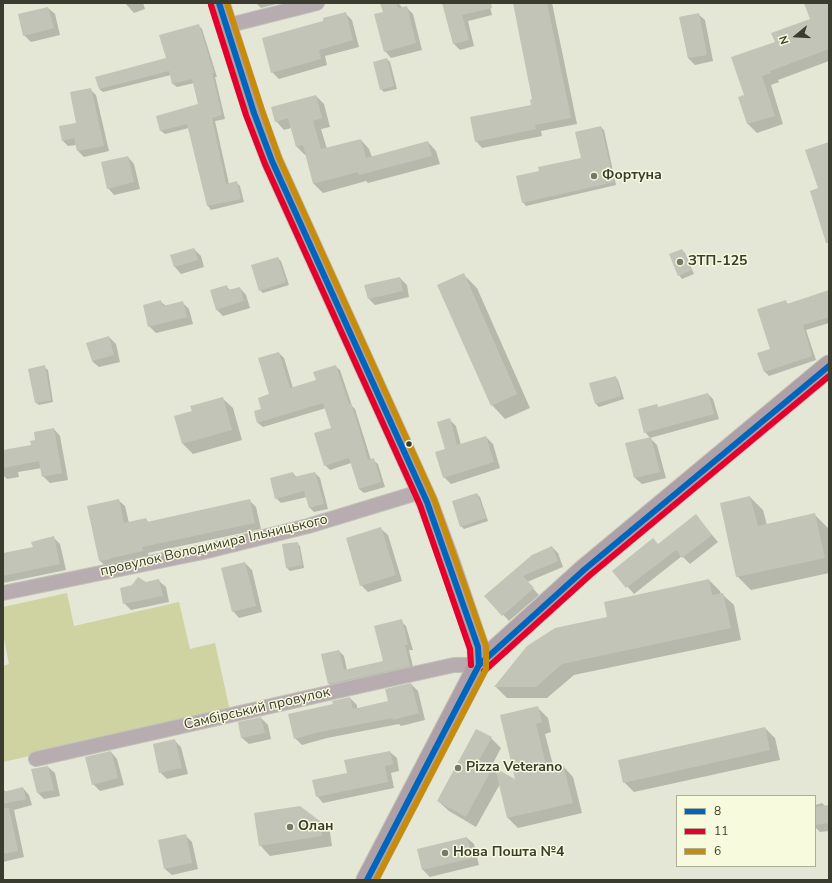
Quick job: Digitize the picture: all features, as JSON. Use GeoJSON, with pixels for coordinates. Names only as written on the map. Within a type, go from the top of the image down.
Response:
{"type":"FeatureCollection","features":[{"type":"Feature","properties":{"kind":"main road"},"geometry":{"type":"LineString","coordinates":[[219,3],[254,113],[272,161],[422,491],[448,559],[478,647],[479,665]]}},
{"type":"Feature","properties":{"kind":"main road"},"geometry":{"type":"LineString","coordinates":[[367,880],[479,665],[585,569],[829,366]]}},
{"type":"Feature","properties":{"kind":"street"},"geometry":{"type":"LineString","coordinates":[[226,26],[317,3]]}},
{"type":"Feature","properties":{"kind":"street","name":"провулок Володимира Ільницького"},"geometry":{"type":"LineString","coordinates":[[3,593],[218,548],[308,526],[422,491]]}},
{"type":"Feature","properties":{"kind":"street","name":"Самбірський провулок"},"geometry":{"type":"LineString","coordinates":[[36,759],[454,665],[479,665]]}},
{"type":"Feature","properties":{"kind":"green space"},"geometry":{"type":"Polygon","coordinates":[[[67,593],[74,626],[179,602],[190,649],[215,643],[230,711],[3,762],[3,666],[9,664],[3,634],[3,607],[67,593]]]}},
{"type":"Feature","properties":{"kind":"building"},"geometry":{"type":"Polygon","coordinates":[[[380,3],[397,3],[398,8],[407,6],[416,43],[384,52],[374,14],[383,12],[380,3]]]}},
{"type":"Feature","properties":{"kind":"building"},"geometry":{"type":"Polygon","coordinates":[[[442,3],[491,3],[492,8],[462,15],[469,40],[453,44],[442,3]]]}},
{"type":"Feature","properties":{"kind":"building"},"geometry":{"type":"Polygon","coordinates":[[[513,3],[547,3],[571,118],[535,125],[536,129],[475,142],[470,117],[531,105],[530,100],[532,99],[513,3]]]}},
{"type":"Feature","properties":{"kind":"building"},"geometry":{"type":"Polygon","coordinates":[[[804,3],[829,3],[829,49],[770,71],[771,73],[762,76],[775,116],[747,124],[738,97],[744,95],[731,57],[775,42],[771,33],[810,19],[804,3]]]}},
{"type":"Feature","properties":{"kind":"building"},"geometry":{"type":"Polygon","coordinates":[[[48,7],[54,28],[23,36],[18,14],[48,7]]]}},
{"type":"Feature","properties":{"kind":"building"},"geometry":{"type":"Polygon","coordinates":[[[346,12],[353,40],[319,50],[321,59],[271,73],[262,38],[323,21],[323,18],[346,12]]]}},
{"type":"Feature","properties":{"kind":"building"},"geometry":{"type":"Polygon","coordinates":[[[699,13],[707,55],[688,58],[679,17],[699,13]]]}},
{"type":"Feature","properties":{"kind":"building"},"geometry":{"type":"Polygon","coordinates":[[[199,24],[214,73],[212,73],[222,115],[212,118],[226,184],[237,181],[241,199],[207,206],[187,124],[160,131],[156,116],[198,104],[192,79],[172,84],[169,71],[99,89],[95,77],[166,58],[159,35],[199,24]]]}},
{"type":"Feature","properties":{"kind":"building"},"geometry":{"type":"Polygon","coordinates":[[[387,58],[394,86],[380,90],[373,62],[387,58]]]}},
{"type":"Feature","properties":{"kind":"building"},"geometry":{"type":"Polygon","coordinates":[[[91,88],[104,146],[77,151],[74,138],[62,141],[59,126],[76,123],[70,92],[91,88]]]}},
{"type":"Feature","properties":{"kind":"building"},"geometry":{"type":"Polygon","coordinates":[[[316,95],[322,118],[313,121],[321,149],[361,139],[366,158],[428,141],[432,156],[359,175],[358,172],[313,184],[303,145],[296,147],[288,118],[275,122],[271,107],[316,95]]]}},
{"type":"Feature","properties":{"kind":"building"},"geometry":{"type":"Polygon","coordinates":[[[601,126],[614,182],[522,203],[516,176],[539,171],[538,167],[581,158],[575,132],[601,126]]]}},
{"type":"Feature","properties":{"kind":"building"},"geometry":{"type":"Polygon","coordinates":[[[829,142],[829,243],[826,243],[810,191],[818,188],[805,150],[829,142]]]}},
{"type":"Feature","properties":{"kind":"building"},"geometry":{"type":"Polygon","coordinates":[[[128,156],[134,182],[107,189],[101,162],[128,156]]]}},
{"type":"Feature","properties":{"kind":"building"},"geometry":{"type":"Polygon","coordinates":[[[194,248],[198,260],[174,267],[170,255],[194,248]]]}},
{"type":"Feature","properties":{"kind":"building","name":"ЗТП-125"},"geometry":{"type":"Polygon","coordinates":[[[682,249],[692,270],[678,276],[669,254],[682,249]]]}},
{"type":"Feature","properties":{"kind":"building"},"geometry":{"type":"Polygon","coordinates":[[[278,257],[286,282],[259,291],[251,265],[278,257]]]}},
{"type":"Feature","properties":{"kind":"building"},"geometry":{"type":"Polygon","coordinates":[[[464,273],[517,394],[491,406],[437,285],[464,273]]]}},
{"type":"Feature","properties":{"kind":"building"},"geometry":{"type":"Polygon","coordinates":[[[400,277],[403,291],[368,299],[364,285],[400,277]]]}},
{"type":"Feature","properties":{"kind":"building"},"geometry":{"type":"Polygon","coordinates":[[[227,285],[228,290],[240,287],[244,301],[216,310],[210,290],[227,285]]]}},
{"type":"Feature","properties":{"kind":"building"},"geometry":{"type":"Polygon","coordinates":[[[829,290],[829,317],[803,325],[812,356],[764,372],[757,353],[770,349],[757,309],[786,300],[787,304],[829,290]]]}},
{"type":"Feature","properties":{"kind":"building"},"geometry":{"type":"Polygon","coordinates":[[[161,300],[163,306],[183,301],[187,317],[148,327],[143,305],[161,300]]]}},
{"type":"Feature","properties":{"kind":"building"},"geometry":{"type":"Polygon","coordinates":[[[109,336],[114,355],[92,361],[86,343],[109,336]]]}},
{"type":"Feature","properties":{"kind":"building"},"geometry":{"type":"Polygon","coordinates":[[[279,352],[290,388],[316,380],[313,372],[336,365],[349,404],[351,403],[368,460],[374,458],[381,482],[359,489],[349,458],[324,466],[314,433],[331,428],[323,403],[257,423],[254,411],[261,409],[258,398],[269,394],[258,358],[279,352]]]}},
{"type":"Feature","properties":{"kind":"building"},"geometry":{"type":"Polygon","coordinates":[[[45,365],[51,400],[35,403],[28,369],[45,365]]]}},
{"type":"Feature","properties":{"kind":"building"},"geometry":{"type":"Polygon","coordinates":[[[616,376],[621,396],[595,404],[589,383],[616,376]]]}},
{"type":"Feature","properties":{"kind":"building"},"geometry":{"type":"Polygon","coordinates":[[[708,393],[714,414],[644,433],[638,409],[657,404],[658,407],[708,393]]]}},
{"type":"Feature","properties":{"kind":"building"},"geometry":{"type":"Polygon","coordinates":[[[223,397],[232,430],[182,444],[174,416],[192,411],[190,406],[223,397]]]}},
{"type":"Feature","properties":{"kind":"building"},"geometry":{"type":"Polygon","coordinates":[[[450,418],[457,445],[486,436],[494,462],[443,478],[435,452],[445,449],[437,422],[450,418]]]}},
{"type":"Feature","properties":{"kind":"building"},"geometry":{"type":"Polygon","coordinates":[[[54,428],[62,473],[42,477],[39,461],[3,468],[3,450],[31,445],[30,441],[35,440],[34,432],[54,428]]]}},
{"type":"Feature","properties":{"kind":"building"},"geometry":{"type":"Polygon","coordinates":[[[651,437],[660,472],[634,478],[625,443],[651,437]]]}},
{"type":"Feature","properties":{"kind":"building"},"geometry":{"type":"Polygon","coordinates":[[[293,472],[294,477],[315,472],[324,504],[309,508],[304,491],[275,499],[270,478],[293,472]]]}},
{"type":"Feature","properties":{"kind":"building"},"geometry":{"type":"Polygon","coordinates":[[[477,493],[486,518],[460,527],[452,501],[477,493]]]}},
{"type":"Feature","properties":{"kind":"building"},"geometry":{"type":"Polygon","coordinates":[[[750,496],[758,526],[815,513],[825,558],[736,577],[720,503],[750,496]]]}},
{"type":"Feature","properties":{"kind":"building"},"geometry":{"type":"Polygon","coordinates":[[[119,499],[124,523],[146,518],[147,522],[250,499],[255,523],[142,547],[143,551],[99,561],[87,506],[119,499]]]}},
{"type":"Feature","properties":{"kind":"building"},"geometry":{"type":"Polygon","coordinates":[[[696,514],[712,535],[682,558],[676,550],[626,588],[612,571],[653,538],[658,544],[696,514]]]}},
{"type":"Feature","properties":{"kind":"building"},"geometry":{"type":"Polygon","coordinates":[[[381,527],[396,575],[360,586],[346,538],[381,527]]]}},
{"type":"Feature","properties":{"kind":"building"},"geometry":{"type":"Polygon","coordinates":[[[54,536],[60,564],[3,576],[3,553],[33,547],[31,542],[54,536]]]}},
{"type":"Feature","properties":{"kind":"building"},"geometry":{"type":"Polygon","coordinates":[[[298,542],[302,565],[286,568],[282,544],[298,542]]]}},
{"type":"Feature","properties":{"kind":"building"},"geometry":{"type":"Polygon","coordinates":[[[552,546],[558,561],[523,576],[534,588],[502,616],[484,596],[532,555],[552,546]]]}},
{"type":"Feature","properties":{"kind":"building"},"geometry":{"type":"Polygon","coordinates":[[[245,562],[256,606],[232,612],[221,568],[245,562]]]}},
{"type":"Feature","properties":{"kind":"building"},"geometry":{"type":"Polygon","coordinates":[[[138,577],[146,582],[159,579],[163,596],[123,604],[120,588],[132,585],[138,577]]]}},
{"type":"Feature","properties":{"kind":"building"},"geometry":{"type":"Polygon","coordinates":[[[709,579],[712,595],[723,593],[731,628],[562,664],[536,687],[494,687],[527,646],[555,628],[607,617],[604,602],[709,579]]]}},
{"type":"Feature","properties":{"kind":"building"},"geometry":{"type":"Polygon","coordinates":[[[402,619],[408,645],[405,645],[410,666],[328,684],[321,654],[339,650],[344,670],[383,661],[374,626],[402,619]]]}},
{"type":"Feature","properties":{"kind":"building"},"geometry":{"type":"Polygon","coordinates":[[[411,683],[419,713],[393,720],[392,718],[320,732],[294,739],[288,714],[333,704],[332,701],[350,697],[353,709],[388,701],[385,689],[411,683]]]}},
{"type":"Feature","properties":{"kind":"building"},"geometry":{"type":"Polygon","coordinates":[[[538,706],[542,722],[536,724],[547,769],[563,765],[573,803],[507,818],[495,768],[515,779],[500,715],[538,706]]]}},
{"type":"Feature","properties":{"kind":"building"},"geometry":{"type":"Polygon","coordinates":[[[261,717],[265,733],[241,738],[238,722],[261,717]]]}},
{"type":"Feature","properties":{"kind":"building"},"geometry":{"type":"Polygon","coordinates":[[[765,727],[770,750],[623,783],[618,760],[765,727]]]}},
{"type":"Feature","properties":{"kind":"building"},"geometry":{"type":"Polygon","coordinates":[[[476,729],[492,737],[479,760],[493,767],[466,817],[437,801],[476,729]]]}},
{"type":"Feature","properties":{"kind":"building"},"geometry":{"type":"Polygon","coordinates":[[[175,739],[182,768],[159,773],[153,744],[175,739]]]}},
{"type":"Feature","properties":{"kind":"building"},"geometry":{"type":"Polygon","coordinates":[[[111,751],[118,778],[92,785],[85,757],[111,751]]]}},
{"type":"Feature","properties":{"kind":"building"},"geometry":{"type":"Polygon","coordinates":[[[390,751],[393,764],[385,766],[388,782],[316,797],[312,780],[347,773],[344,760],[390,751]]]}},
{"type":"Feature","properties":{"kind":"building"},"geometry":{"type":"Polygon","coordinates":[[[48,766],[54,790],[37,793],[31,769],[48,766]]]}},
{"type":"Feature","properties":{"kind":"building"},"geometry":{"type":"Polygon","coordinates":[[[23,787],[26,799],[3,804],[3,792],[23,787]]]}},
{"type":"Feature","properties":{"kind":"building"},"geometry":{"type":"Polygon","coordinates":[[[829,805],[829,823],[816,825],[816,807],[829,805]]]}},
{"type":"Feature","properties":{"kind":"building"},"geometry":{"type":"Polygon","coordinates":[[[300,806],[320,821],[322,836],[259,846],[254,813],[300,806]]]}},
{"type":"Feature","properties":{"kind":"building"},"geometry":{"type":"Polygon","coordinates":[[[3,808],[9,808],[18,851],[3,854],[3,808]]]}},
{"type":"Feature","properties":{"kind":"building"},"geometry":{"type":"Polygon","coordinates":[[[186,834],[192,863],[164,869],[158,840],[186,834]]]}},
{"type":"Feature","properties":{"kind":"building"},"geometry":{"type":"Polygon","coordinates":[[[467,837],[473,858],[422,870],[417,849],[467,837]]]}},
{"type":"Feature","properties":{"kind":"transit line","name":"8"},"geometry":{"type":"LineString","coordinates":[[219,3],[254,113],[272,161],[427,502],[478,647],[479,665]]}},
{"type":"Feature","properties":{"kind":"transit line","name":"6"},"geometry":{"type":"LineString","coordinates":[[227,3],[279,158],[434,499],[486,646],[486,669],[376,880]]}},
{"type":"Feature","properties":{"kind":"transit line","name":"11"},"geometry":{"type":"LineString","coordinates":[[211,5],[246,115],[265,164],[420,505],[470,649],[471,665]]}},
{"type":"Feature","properties":{"kind":"transit line","name":"8"},"geometry":{"type":"LineString","coordinates":[[367,880],[479,665],[585,569],[829,366]]}},
{"type":"Feature","properties":{"kind":"transit line","name":"11"},"geometry":{"type":"LineString","coordinates":[[484,671],[590,575],[829,376]]}},
{"type":"Feature","properties":{"kind":"place","name":"Фортуна"},"geometry":{"type":"Point","coordinates":[594,176]}},
{"type":"Feature","properties":{"kind":"place","name":"ЗТП-125"},"geometry":{"type":"Point","coordinates":[680,262]}},
{"type":"Feature","properties":{"kind":"place","name":"Pizza Veterano"},"geometry":{"type":"Point","coordinates":[458,768]}},
{"type":"Feature","properties":{"kind":"place","name":"Олан"},"geometry":{"type":"Point","coordinates":[290,827]}},
{"type":"Feature","properties":{"kind":"place","name":"Нова Пошта №4"},"geometry":{"type":"Point","coordinates":[445,853]}}]}
